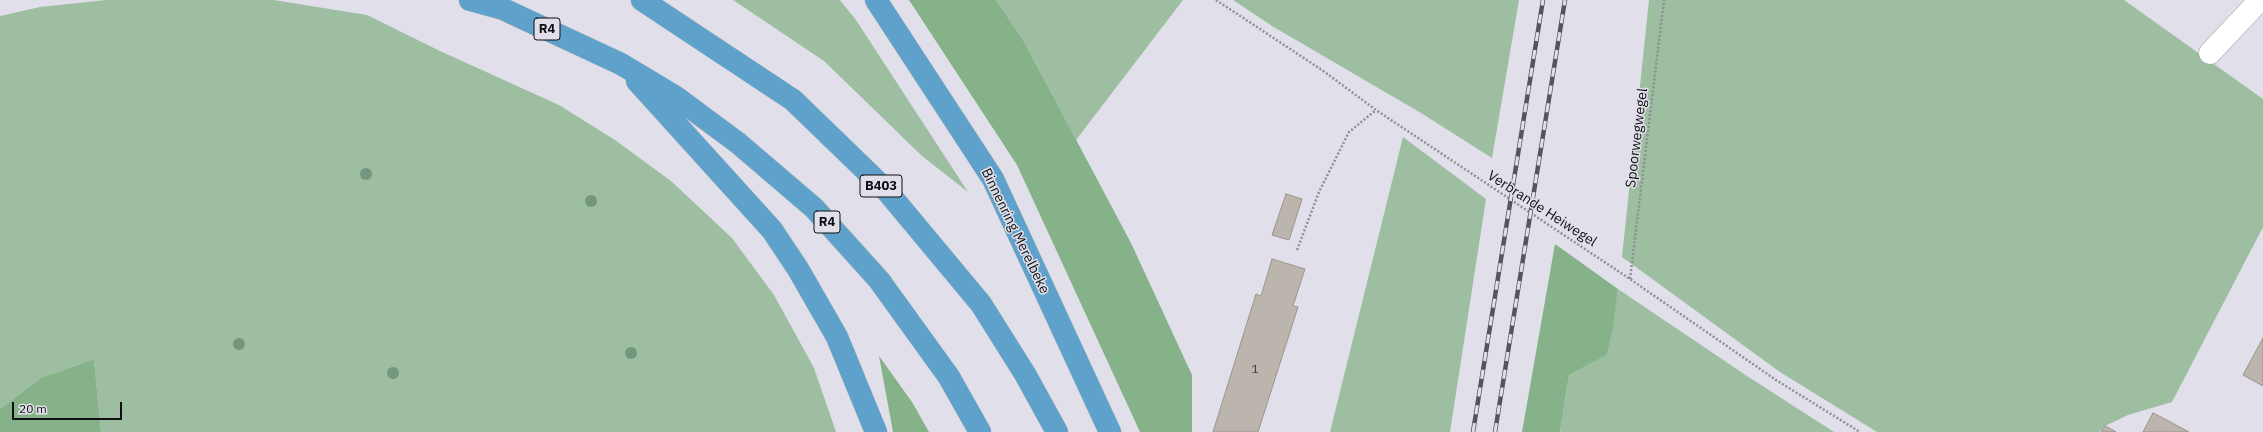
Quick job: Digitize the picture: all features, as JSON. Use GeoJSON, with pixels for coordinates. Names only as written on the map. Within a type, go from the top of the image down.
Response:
{"type":"FeatureCollection","features":[{"type":"Feature","properties":{"kind":"highway","name":"R4"},"geometry":{"type":"LineString","coordinates":[[470,0],[503,9],[621,64],[676,97],[738,143],[814,208],[879,280],[949,377],[980,432]]}},
{"type":"Feature","properties":{"kind":"highway","name":"B403"},"geometry":{"type":"LineString","coordinates":[[642,0],[793,100],[886,190],[981,304],[1025,374],[1057,432]]}},
{"type":"Feature","properties":{"kind":"highway","name":"Binnenring Merelbeke"},"geometry":{"type":"LineString","coordinates":[[876,0],[993,179],[1110,432]]}},
{"type":"Feature","properties":{"kind":"highway"},"geometry":{"type":"LineString","coordinates":[[621,64],[772,230],[798,269],[837,338],[876,432]]}},
{"type":"Feature","properties":{"kind":"street"},"geometry":{"type":"LineString","coordinates":[[2210,53],[2260,0]]}},
{"type":"Feature","properties":{"kind":"path","name":"Verbrande Heiwegel"},"geometry":{"type":"LineString","coordinates":[[1216,0],[1322,70],[1376,110],[1630,279],[1776,380],[1860,432]]}},
{"type":"Feature","properties":{"kind":"path","name":"Spoorwegwegel"},"geometry":{"type":"LineString","coordinates":[[1630,279],[1664,0]]}},
{"type":"Feature","properties":{"kind":"path"},"geometry":{"type":"LineString","coordinates":[[1297,250],[1319,192],[1349,132],[1376,110]]}},
{"type":"Feature","properties":{"kind":"green space"},"geometry":{"type":"Polygon","coordinates":[[[106,0],[274,0],[367,15],[440,51],[559,105],[615,140],[671,181],[732,238],[774,295],[814,368],[836,432],[101,432],[94,359],[41,378],[0,409],[0,16],[40,7],[106,0]]]}},
{"type":"Feature","properties":{"kind":"green space"},"geometry":{"type":"Polygon","coordinates":[[[733,0],[840,0],[856,20],[968,192],[922,156],[824,61],[733,0]]]}},
{"type":"Feature","properties":{"kind":"green space"},"geometry":{"type":"Polygon","coordinates":[[[909,0],[996,0],[1022,38],[1131,243],[1192,375],[1192,432],[1140,432],[1017,165],[909,0]]]}},
{"type":"Feature","properties":{"kind":"green space"},"geometry":{"type":"Polygon","coordinates":[[[996,0],[1183,0],[1076,140],[1022,38],[996,0]]]}},
{"type":"Feature","properties":{"kind":"green space"},"geometry":{"type":"Polygon","coordinates":[[[1233,0],[1519,0],[1492,158],[1421,113],[1272,26],[1233,0]]]}},
{"type":"Feature","properties":{"kind":"green space"},"geometry":{"type":"Polygon","coordinates":[[[1649,0],[2124,0],[2263,99],[2263,227],[2172,402],[2128,415],[2105,426],[2099,432],[1877,432],[1780,372],[1622,257],[1649,0]]]}},
{"type":"Feature","properties":{"kind":"green space"},"geometry":{"type":"Polygon","coordinates":[[[1403,137],[1486,199],[1450,432],[1330,432],[1403,137]]]}},
{"type":"Feature","properties":{"kind":"green space"},"geometry":{"type":"Polygon","coordinates":[[[1555,244],[1618,289],[1613,326],[1607,355],[1569,375],[1560,432],[1522,432],[1555,244]]]}},
{"type":"Feature","properties":{"kind":"green space"},"geometry":{"type":"Polygon","coordinates":[[[1618,289],[1747,376],[1834,432],[1560,432],[1569,375],[1607,355],[1618,289]]]}},
{"type":"Feature","properties":{"kind":"green space"},"geometry":{"type":"Polygon","coordinates":[[[879,356],[912,402],[929,432],[893,432],[879,356]]]}},
{"type":"Feature","properties":{"kind":"green space"},"geometry":{"type":"Polygon","coordinates":[[[94,359],[101,432],[0,432],[0,409],[41,378],[94,359]]]}},
{"type":"Feature","properties":{"kind":"building"},"geometry":{"type":"Polygon","coordinates":[[[1286,194],[1302,199],[1289,240],[1272,235],[1286,194]]]}},
{"type":"Feature","properties":{"kind":"building"},"geometry":{"type":"Polygon","coordinates":[[[1272,259],[1305,269],[1293,306],[1298,307],[1258,432],[1213,432],[1256,294],[1261,296],[1272,259]]]}},
{"type":"Feature","properties":{"kind":"building"},"geometry":{"type":"Polygon","coordinates":[[[2263,338],[2263,386],[2243,375],[2263,338]]]}},
{"type":"Feature","properties":{"kind":"building"},"geometry":{"type":"Polygon","coordinates":[[[2153,413],[2163,418],[2189,432],[2143,432],[2153,413]]]}},
{"type":"Feature","properties":{"kind":"building"},"geometry":{"type":"Polygon","coordinates":[[[2105,426],[2109,428],[2116,432],[2101,432],[2105,426]]]}},
{"type":"Feature","properties":{"kind":"railway"},"geometry":{"type":"LineString","coordinates":[[1473,432],[1543,0]]}},
{"type":"Feature","properties":{"kind":"railway"},"geometry":{"type":"LineString","coordinates":[[1495,432],[1565,0]]}}]}
